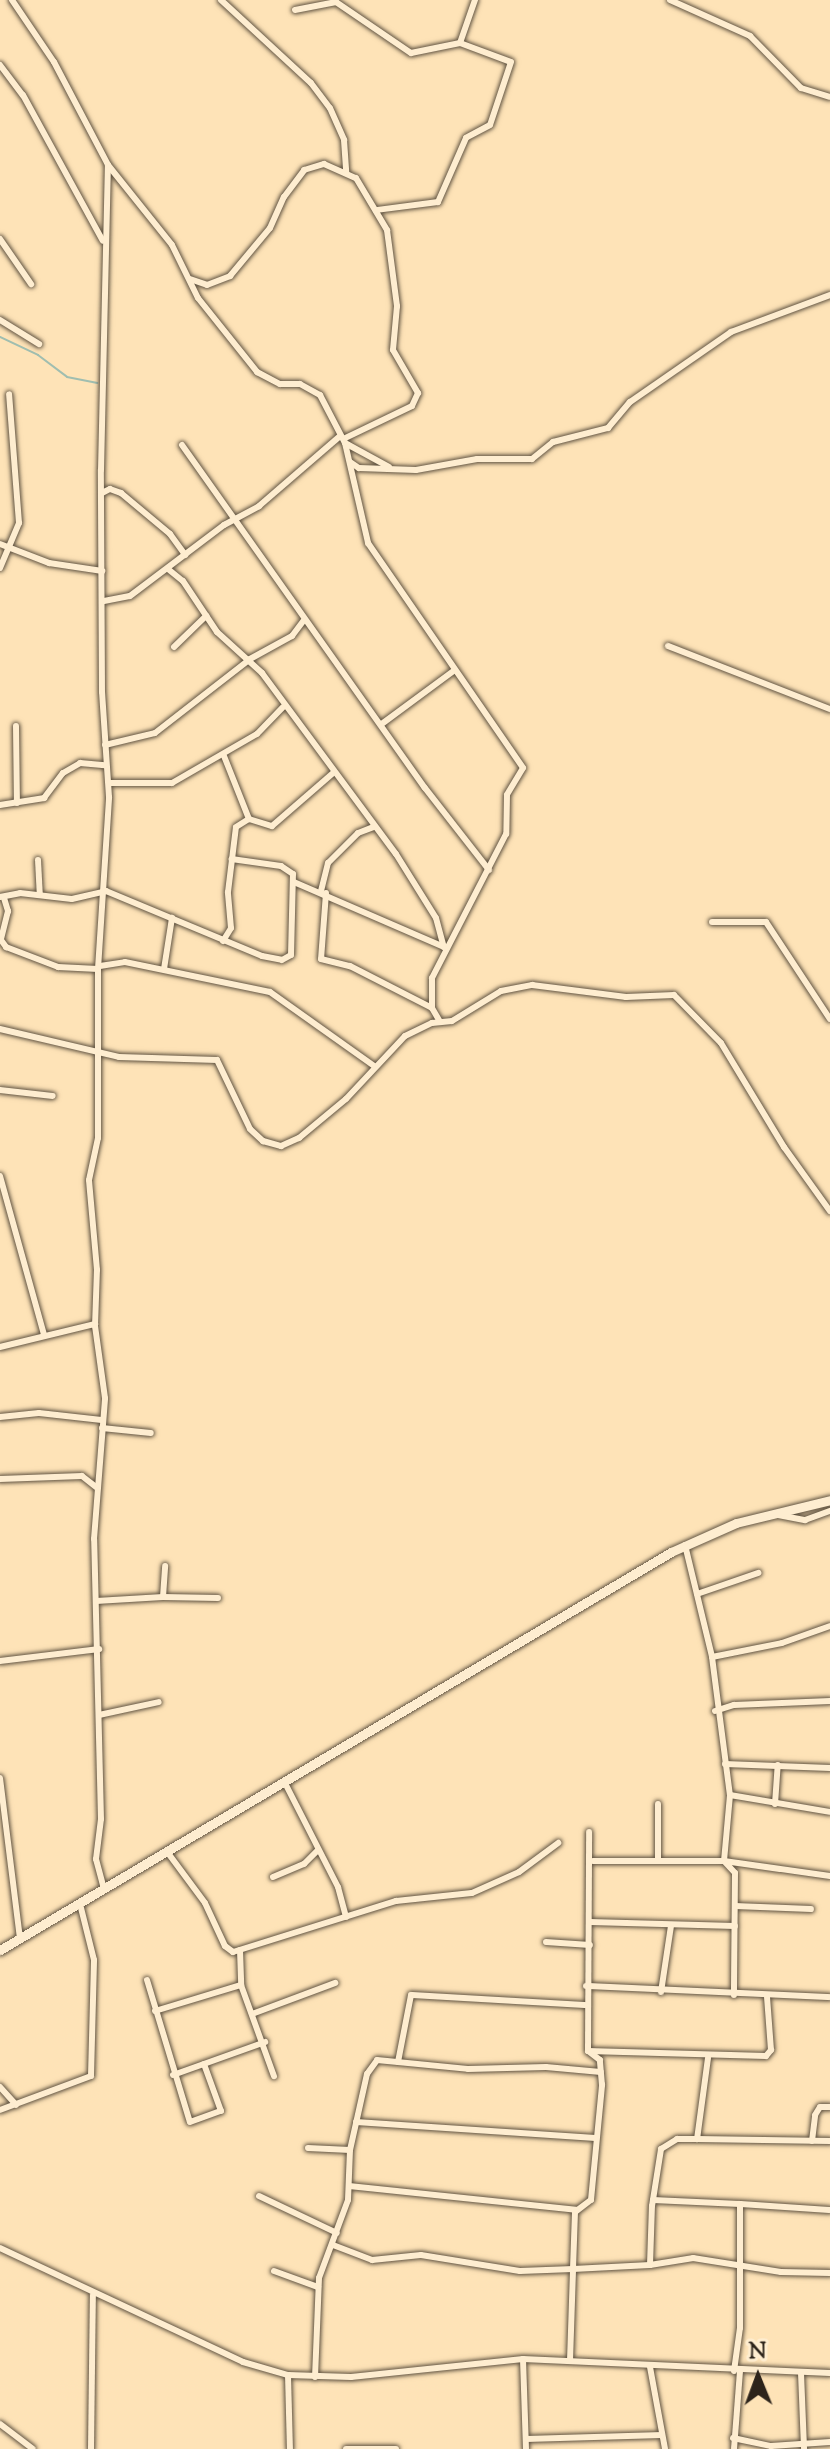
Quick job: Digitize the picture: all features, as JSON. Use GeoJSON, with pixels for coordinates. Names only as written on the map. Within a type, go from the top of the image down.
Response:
{"type":"FeatureCollection","features":[{"type":"Feature","properties":{"kind":"main road"},"geometry":{"type":"LineString","coordinates":[[0,1950],[685,1545],[772,1513],[830,1500]]}},
{"type":"Feature","properties":{"kind":"street"},"geometry":{"type":"LineString","coordinates":[[12,0],[61,74],[108,165],[172,245],[198,298],[249,363],[280,384],[318,392],[350,462],[368,543],[523,768],[507,795],[506,834],[489,870],[444,947],[430,986],[436,1020]]}},
{"type":"Feature","properties":{"kind":"street"},"geometry":{"type":"LineString","coordinates":[[221,0],[311,83],[330,108],[344,140],[346,172]]}},
{"type":"Feature","properties":{"kind":"street"},"geometry":{"type":"LineString","coordinates":[[460,43],[475,0]]}},
{"type":"Feature","properties":{"kind":"street"},"geometry":{"type":"LineString","coordinates":[[670,0],[750,36],[801,88],[830,97]]}},
{"type":"Feature","properties":{"kind":"street"},"geometry":{"type":"LineString","coordinates":[[295,10],[336,2],[411,53],[460,43],[511,62],[490,125],[466,138],[438,202],[376,210]]}},
{"type":"Feature","properties":{"kind":"street"},"geometry":{"type":"LineString","coordinates":[[0,65],[23,95],[104,242]]}},
{"type":"Feature","properties":{"kind":"street"},"geometry":{"type":"LineString","coordinates":[[104,601],[130,596],[299,475],[342,440],[412,406],[418,393],[393,350],[397,306],[389,238],[356,178],[346,172],[324,164],[304,170],[284,197],[270,228],[230,276],[207,285],[189,278]]}},
{"type":"Feature","properties":{"kind":"street"},"geometry":{"type":"LineString","coordinates":[[104,1890],[96,1859],[101,1819],[96,1488],[102,1420],[89,1180],[98,1138],[99,968],[109,783],[105,765],[104,601],[100,567],[104,242],[108,165]]}},
{"type":"Feature","properties":{"kind":"street"},"geometry":{"type":"LineString","coordinates":[[0,239],[31,284]]}},
{"type":"Feature","properties":{"kind":"street"},"geometry":{"type":"LineString","coordinates":[[350,462],[359,468],[392,468],[532,459],[553,442],[608,428],[630,402],[731,332],[830,295]]}},
{"type":"Feature","properties":{"kind":"street"},"geometry":{"type":"LineString","coordinates":[[0,320],[39,344]]}},
{"type":"Feature","properties":{"kind":"street"},"geometry":{"type":"LineString","coordinates":[[0,568],[19,523],[9,394]]}},
{"type":"Feature","properties":{"kind":"street"},"geometry":{"type":"LineString","coordinates":[[0,424],[12,425]]}},
{"type":"Feature","properties":{"kind":"street"},"geometry":{"type":"LineString","coordinates":[[342,440],[392,468]]}},
{"type":"Feature","properties":{"kind":"street"},"geometry":{"type":"LineString","coordinates":[[182,445],[304,620],[383,723],[425,788],[489,870]]}},
{"type":"Feature","properties":{"kind":"street"},"geometry":{"type":"LineString","coordinates":[[352,477],[359,468]]}},
{"type":"Feature","properties":{"kind":"street"},"geometry":{"type":"LineString","coordinates":[[102,493],[121,493],[170,534],[185,555]]}},
{"type":"Feature","properties":{"kind":"street"},"geometry":{"type":"LineString","coordinates":[[0,544],[49,563],[100,567]]}},
{"type":"Feature","properties":{"kind":"street"},"geometry":{"type":"LineString","coordinates":[[168,569],[183,581],[217,632],[250,663],[333,773],[366,824],[374,827],[436,918],[444,947]]}},
{"type":"Feature","properties":{"kind":"street"},"geometry":{"type":"LineString","coordinates":[[174,647],[206,616]]}},
{"type":"Feature","properties":{"kind":"street"},"geometry":{"type":"LineString","coordinates":[[105,745],[155,733],[292,636],[304,620]]}},
{"type":"Feature","properties":{"kind":"street"},"geometry":{"type":"LineString","coordinates":[[668,646],[830,709]]}},
{"type":"Feature","properties":{"kind":"street"},"geometry":{"type":"LineString","coordinates":[[383,723],[455,670]]}},
{"type":"Feature","properties":{"kind":"street"},"geometry":{"type":"LineString","coordinates":[[109,783],[163,786],[224,756],[264,729],[283,707]]}},
{"type":"Feature","properties":{"kind":"street"},"geometry":{"type":"LineString","coordinates":[[16,726],[17,803]]}},
{"type":"Feature","properties":{"kind":"street"},"geometry":{"type":"LineString","coordinates":[[224,756],[249,819]]}},
{"type":"Feature","properties":{"kind":"street"},"geometry":{"type":"LineString","coordinates":[[0,805],[44,798],[72,766],[105,765]]}},
{"type":"Feature","properties":{"kind":"street"},"geometry":{"type":"LineString","coordinates":[[223,941],[231,928],[231,859],[236,827],[249,819],[272,826],[333,773]]}},
{"type":"Feature","properties":{"kind":"street"},"geometry":{"type":"LineString","coordinates":[[366,824],[325,866],[321,959],[350,966],[432,1008]]}},
{"type":"Feature","properties":{"kind":"street"},"geometry":{"type":"LineString","coordinates":[[231,859],[281,866],[293,874],[291,955],[282,960],[262,956],[102,890],[72,899],[40,894],[2,897],[8,911],[1,940],[6,947],[58,967],[99,968],[114,962],[164,969],[270,992],[374,1066]]}},
{"type":"Feature","properties":{"kind":"street"},"geometry":{"type":"LineString","coordinates":[[38,860],[40,894]]}},
{"type":"Feature","properties":{"kind":"street"},"geometry":{"type":"LineString","coordinates":[[294,882],[324,892],[444,947]]}},
{"type":"Feature","properties":{"kind":"street"},"geometry":{"type":"LineString","coordinates":[[164,969],[172,918]]}},
{"type":"Feature","properties":{"kind":"street"},"geometry":{"type":"LineString","coordinates":[[712,922],[766,922],[828,1010],[830,1019]]}},
{"type":"Feature","properties":{"kind":"street"},"geometry":{"type":"LineString","coordinates":[[0,1029],[98,1052],[180,1063],[217,1060],[250,1129],[263,1141],[281,1146],[299,1138],[346,1099],[388,1049],[436,1020],[452,1021],[501,991],[522,986],[680,997],[721,1043],[784,1147],[830,1211]]}},
{"type":"Feature","properties":{"kind":"street"},"geometry":{"type":"LineString","coordinates":[[0,1090],[53,1096]]}},
{"type":"Feature","properties":{"kind":"street"},"geometry":{"type":"LineString","coordinates":[[0,1176],[44,1335]]}},
{"type":"Feature","properties":{"kind":"street"},"geometry":{"type":"LineString","coordinates":[[0,1347],[95,1324]]}},
{"type":"Feature","properties":{"kind":"street"},"geometry":{"type":"LineString","coordinates":[[0,1417],[39,1413],[102,1420]]}},
{"type":"Feature","properties":{"kind":"street"},"geometry":{"type":"LineString","coordinates":[[102,1428],[151,1433]]}},
{"type":"Feature","properties":{"kind":"street"},"geometry":{"type":"LineString","coordinates":[[0,1479],[76,1476],[88,1478],[96,1488]]}},
{"type":"Feature","properties":{"kind":"street"},"geometry":{"type":"LineString","coordinates":[[772,1513],[795,1520],[830,1511]]}},
{"type":"Feature","properties":{"kind":"street"},"geometry":{"type":"LineString","coordinates":[[685,1545],[712,1657],[715,1711],[730,1795],[724,1861],[735,1873],[734,1995]]}},
{"type":"Feature","properties":{"kind":"street"},"geometry":{"type":"LineString","coordinates":[[163,1597],[165,1566]]}},
{"type":"Feature","properties":{"kind":"street"},"geometry":{"type":"LineString","coordinates":[[697,1594],[758,1573]]}},
{"type":"Feature","properties":{"kind":"street"},"geometry":{"type":"LineString","coordinates":[[96,1601],[218,1598]]}},
{"type":"Feature","properties":{"kind":"street"},"geometry":{"type":"LineString","coordinates":[[712,1657],[782,1643],[830,1626]]}},
{"type":"Feature","properties":{"kind":"street"},"geometry":{"type":"LineString","coordinates":[[0,1661],[99,1649]]}},
{"type":"Feature","properties":{"kind":"street"},"geometry":{"type":"LineString","coordinates":[[715,1711],[734,1705],[830,1701]]}},
{"type":"Feature","properties":{"kind":"street"},"geometry":{"type":"LineString","coordinates":[[99,1715],[159,1702]]}},
{"type":"Feature","properties":{"kind":"street"},"geometry":{"type":"LineString","coordinates":[[725,1764],[830,1768]]}},
{"type":"Feature","properties":{"kind":"street"},"geometry":{"type":"LineString","coordinates":[[775,1804],[778,1765]]}},
{"type":"Feature","properties":{"kind":"street"},"geometry":{"type":"LineString","coordinates":[[0,1778],[20,1938]]}},
{"type":"Feature","properties":{"kind":"street"},"geometry":{"type":"LineString","coordinates":[[285,1783],[338,1887],[346,1917]]}},
{"type":"Feature","properties":{"kind":"street"},"geometry":{"type":"LineString","coordinates":[[730,1795],[830,1812]]}},
{"type":"Feature","properties":{"kind":"street"},"geometry":{"type":"LineString","coordinates":[[658,1804],[658,1861]]}},
{"type":"Feature","properties":{"kind":"street"},"geometry":{"type":"LineString","coordinates":[[588,2051],[586,1986],[593,1861],[589,1832]]}},
{"type":"Feature","properties":{"kind":"street"},"geometry":{"type":"LineString","coordinates":[[168,1853],[205,1903],[227,1950],[240,1950],[396,1901],[482,1890],[519,1872],[558,1843]]}},
{"type":"Feature","properties":{"kind":"street"},"geometry":{"type":"LineString","coordinates":[[273,1877],[304,1864],[318,1850]]}},
{"type":"Feature","properties":{"kind":"street"},"geometry":{"type":"LineString","coordinates":[[593,1861],[724,1861],[830,1876]]}},
{"type":"Feature","properties":{"kind":"street"},"geometry":{"type":"LineString","coordinates":[[0,2110],[91,2076],[94,1960],[80,1904]]}},
{"type":"Feature","properties":{"kind":"street"},"geometry":{"type":"LineString","coordinates":[[735,1906],[811,1909]]}},
{"type":"Feature","properties":{"kind":"street"},"geometry":{"type":"LineString","coordinates":[[590,1922],[735,1926]]}},
{"type":"Feature","properties":{"kind":"street"},"geometry":{"type":"LineString","coordinates":[[661,1992],[671,1926]]}},
{"type":"Feature","properties":{"kind":"street"},"geometry":{"type":"LineString","coordinates":[[546,1942],[590,1945]]}},
{"type":"Feature","properties":{"kind":"street"},"geometry":{"type":"LineString","coordinates":[[240,1950],[241,1985],[265,2042],[274,2076]]}},
{"type":"Feature","properties":{"kind":"street"},"geometry":{"type":"LineString","coordinates":[[147,1980],[173,2075],[190,2122],[219,2114],[204,2064]]}},
{"type":"Feature","properties":{"kind":"street"},"geometry":{"type":"LineString","coordinates":[[252,2014],[335,1983]]}},
{"type":"Feature","properties":{"kind":"street"},"geometry":{"type":"LineString","coordinates":[[155,2011],[241,1985]]}},
{"type":"Feature","properties":{"kind":"street"},"geometry":{"type":"LineString","coordinates":[[586,1986],[767,1997],[830,1997]]}},
{"type":"Feature","properties":{"kind":"street"},"geometry":{"type":"LineString","coordinates":[[398,2062],[411,1995],[586,2005]]}},
{"type":"Feature","properties":{"kind":"street"},"geometry":{"type":"LineString","coordinates":[[588,2051],[708,2058],[770,2054],[767,1997]]}},
{"type":"Feature","properties":{"kind":"street"},"geometry":{"type":"LineString","coordinates":[[173,2075],[265,2042]]}},
{"type":"Feature","properties":{"kind":"street"},"geometry":{"type":"LineString","coordinates":[[349,2186],[577,2210],[591,2200],[601,2072],[600,2060],[588,2051]]}},
{"type":"Feature","properties":{"kind":"street"},"geometry":{"type":"LineString","coordinates":[[697,2139],[708,2058]]}},
{"type":"Feature","properties":{"kind":"street"},"geometry":{"type":"LineString","coordinates":[[315,2377],[318,2287],[349,2186],[350,2150],[371,2066],[377,2060],[468,2069],[546,2067],[601,2072]]}},
{"type":"Feature","properties":{"kind":"street"},"geometry":{"type":"LineString","coordinates":[[0,2087],[16,2105]]}},
{"type":"Feature","properties":{"kind":"street"},"geometry":{"type":"LineString","coordinates":[[812,2141],[819,2109],[830,2107]]}},
{"type":"Feature","properties":{"kind":"street"},"geometry":{"type":"LineString","coordinates":[[356,2122],[595,2138]]}},
{"type":"Feature","properties":{"kind":"street"},"geometry":{"type":"LineString","coordinates":[[650,2265],[653,2200],[664,2145],[697,2139],[830,2141]]}},
{"type":"Feature","properties":{"kind":"street"},"geometry":{"type":"LineString","coordinates":[[308,2148],[350,2150]]}},
{"type":"Feature","properties":{"kind":"street"},"geometry":{"type":"LineString","coordinates":[[259,2196],[337,2233]]}},
{"type":"Feature","properties":{"kind":"street"},"geometry":{"type":"LineString","coordinates":[[653,2200],[830,2210]]}},
{"type":"Feature","properties":{"kind":"street"},"geometry":{"type":"LineString","coordinates":[[734,2449],[740,2328],[740,2204]]}},
{"type":"Feature","properties":{"kind":"street"},"geometry":{"type":"LineString","coordinates":[[570,2361],[577,2210]]}},
{"type":"Feature","properties":{"kind":"street"},"geometry":{"type":"LineString","coordinates":[[333,2245],[372,2260],[421,2255],[520,2271],[650,2265],[693,2258],[738,2267],[830,2273]]}},
{"type":"Feature","properties":{"kind":"street"},"geometry":{"type":"LineString","coordinates":[[0,2248],[93,2295],[243,2362],[288,2375],[315,2377],[523,2359],[830,2373]]}},
{"type":"Feature","properties":{"kind":"street"},"geometry":{"type":"LineString","coordinates":[[274,2271],[318,2287]]}},
{"type":"Feature","properties":{"kind":"street"},"geometry":{"type":"LineString","coordinates":[[91,2449],[93,2295]]}},
{"type":"Feature","properties":{"kind":"street"},"geometry":{"type":"LineString","coordinates":[[523,2359],[524,2448]]}},
{"type":"Feature","properties":{"kind":"street"},"geometry":{"type":"LineString","coordinates":[[650,2367],[665,2449]]}},
{"type":"Feature","properties":{"kind":"street"},"geometry":{"type":"LineString","coordinates":[[801,2373],[805,2446]]}},
{"type":"Feature","properties":{"kind":"street"},"geometry":{"type":"LineString","coordinates":[[288,2375],[290,2449]]}},
{"type":"Feature","properties":{"kind":"street"},"geometry":{"type":"LineString","coordinates":[[0,2424],[33,2449]]}},
{"type":"Feature","properties":{"kind":"street"},"geometry":{"type":"LineString","coordinates":[[526,2439],[662,2435]]}},
{"type":"Feature","properties":{"kind":"street"},"geometry":{"type":"LineString","coordinates":[[733,2438],[771,2446],[830,2442]]}},
{"type":"Feature","properties":{"kind":"street"},"geometry":{"type":"LineString","coordinates":[[346,2449],[396,2449]]}},
{"type":"Feature","properties":{"kind":"waterway"},"geometry":{"type":"LineString","coordinates":[[0,337],[38,355],[67,377],[97,383]]}}]}
